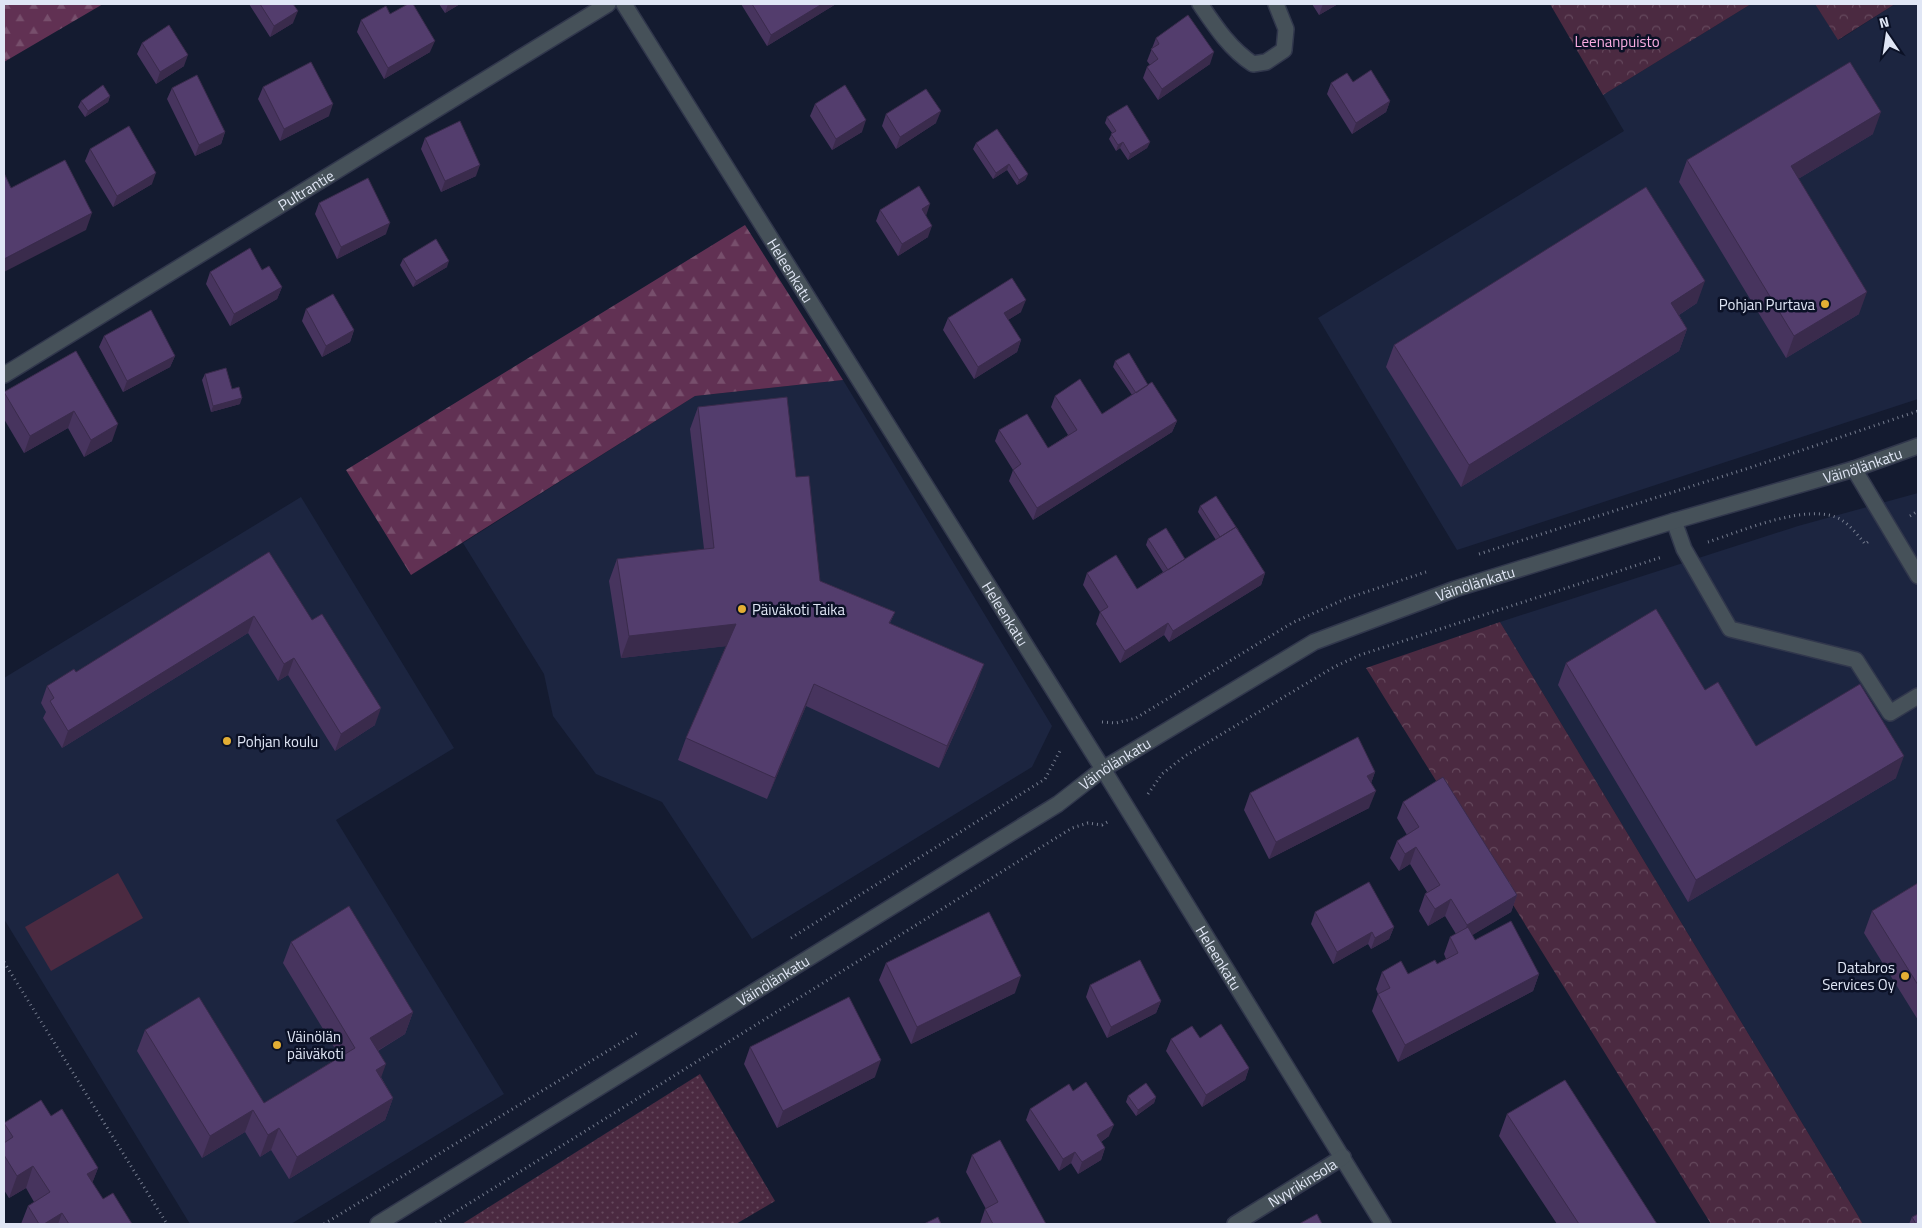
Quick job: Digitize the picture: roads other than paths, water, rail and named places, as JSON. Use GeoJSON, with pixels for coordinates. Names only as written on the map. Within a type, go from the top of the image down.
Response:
{"type":"FeatureCollection","features":[{"type":"Feature","properties":{"kind":"street","name":"Pultrantie"},"geometry":{"type":"LineString","coordinates":[[4,375],[608,4]]}},
{"type":"Feature","properties":{"kind":"street","name":"Heleenkatu"},"geometry":{"type":"LineString","coordinates":[[624,4],[1104,769],[1383,1224]]}},
{"type":"Feature","properties":{"kind":"street"},"geometry":{"type":"LineString","coordinates":[[1200,4],[1220,33],[1242,57],[1253,64],[1266,62],[1284,50],[1286,29],[1276,4]]}},
{"type":"Feature","properties":{"kind":"street","name":"Väinölänkatu"},"geometry":{"type":"LineString","coordinates":[[378,1224],[1058,804],[1104,769],[1314,642],[1455,589],[1674,521],[1854,469],[1918,446]]}},
{"type":"Feature","properties":{"kind":"street"},"geometry":{"type":"LineString","coordinates":[[1854,469],[1918,576]]}},
{"type":"Feature","properties":{"kind":"street"},"geometry":{"type":"LineString","coordinates":[[1674,521],[1684,549],[1730,629],[1856,660],[1890,714],[1918,696]]}},
{"type":"Feature","properties":{"kind":"street","name":"Nyyrikinsola"},"geometry":{"type":"LineString","coordinates":[[1235,1224],[1342,1157]]}},
{"type":"Feature","properties":{"kind":"place","name":"Pohjan Purtava"},"geometry":{"type":"Point","coordinates":[1825,304]}},
{"type":"Feature","properties":{"kind":"place","name":"Päiväkoti Taika"},"geometry":{"type":"Point","coordinates":[742,609]}},
{"type":"Feature","properties":{"kind":"place","name":"Pohjan koulu"},"geometry":{"type":"Point","coordinates":[227,741]}},
{"type":"Feature","properties":{"kind":"place","name":"Databros Services Oy"},"geometry":{"type":"Point","coordinates":[1905,976]}},
{"type":"Feature","properties":{"kind":"place","name":"Väinölän päiväkoti"},"geometry":{"type":"Point","coordinates":[277,1045]}},
{"type":"Feature","properties":{"kind":"park label","name":"Leenanpuisto"},"geometry":{"type":"Point","coordinates":[1617,41]}}]}
